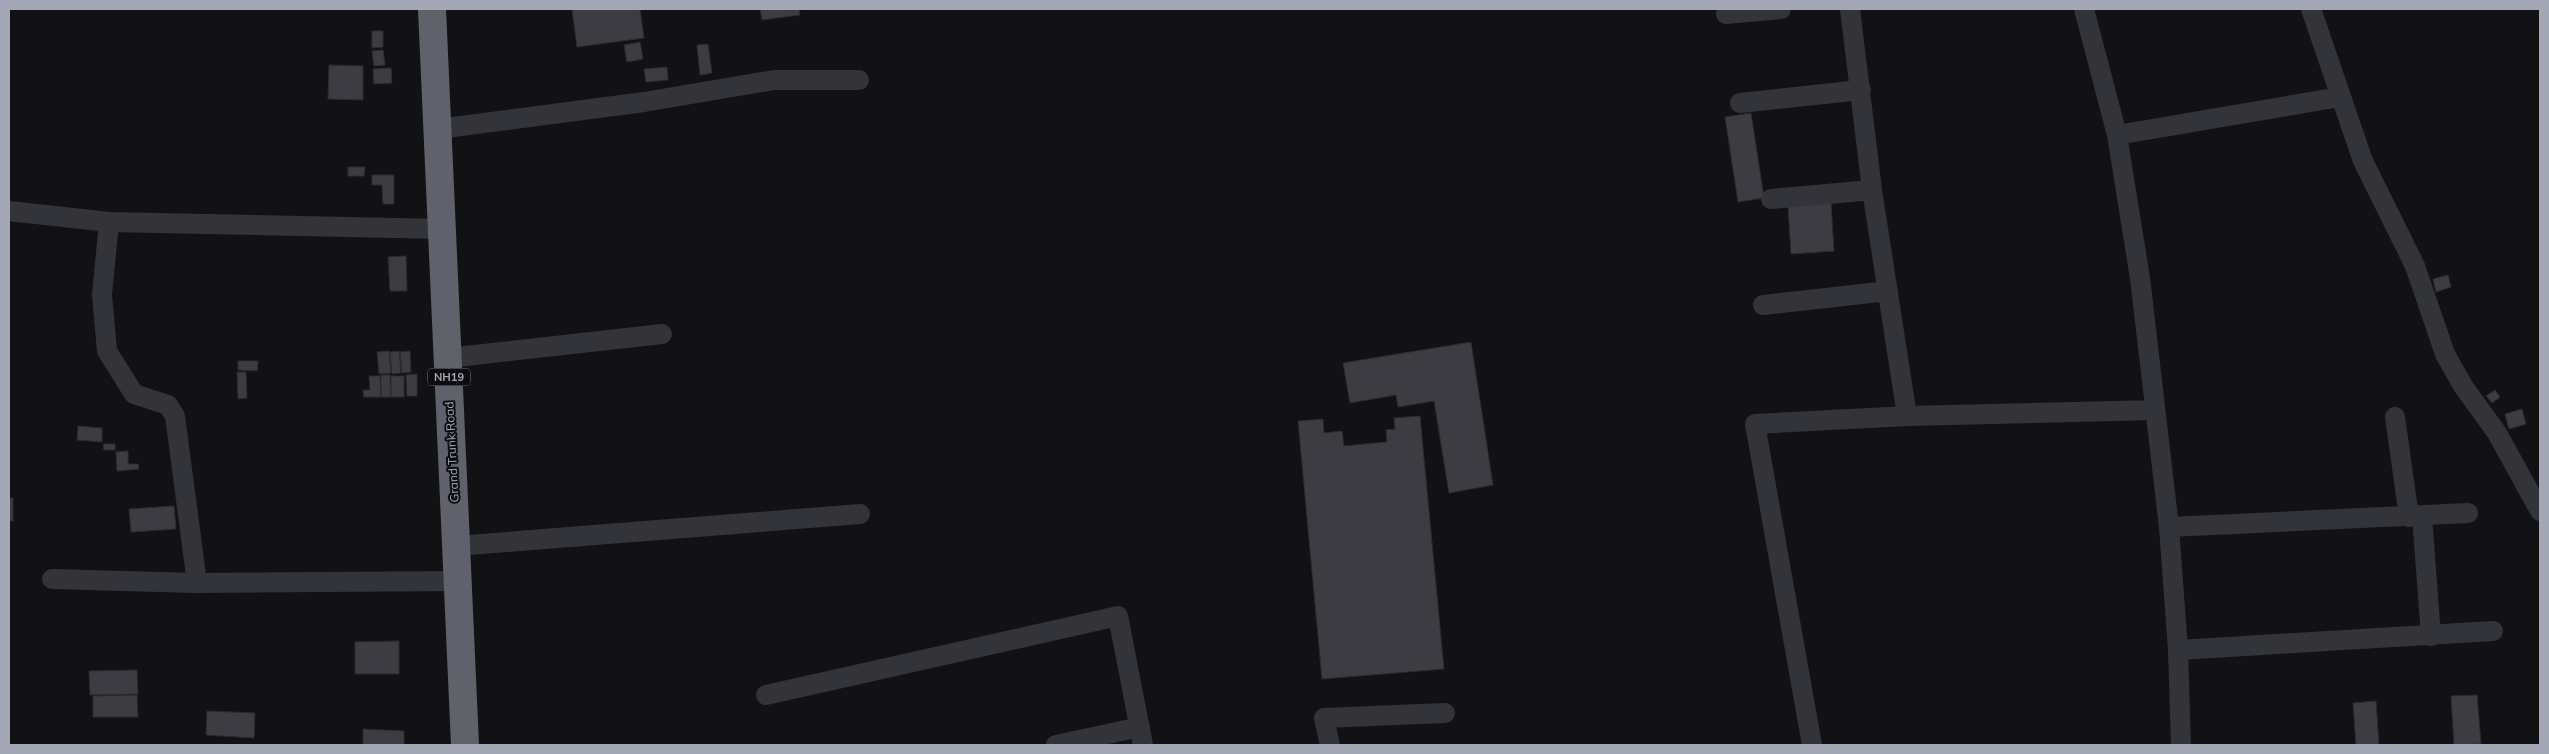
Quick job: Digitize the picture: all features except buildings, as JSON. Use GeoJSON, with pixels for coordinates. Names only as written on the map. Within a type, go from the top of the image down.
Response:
{"type":"FeatureCollection","features":[{"type":"Feature","properties":{"kind":"highway","name":"Grand Trunk Road"},"geometry":{"type":"LineString","coordinates":[[432,9],[465,745]]}},
{"type":"Feature","properties":{"kind":"street"},"geometry":{"type":"LineString","coordinates":[[1726,14],[1781,9]]}},
{"type":"Feature","properties":{"kind":"street"},"geometry":{"type":"LineString","coordinates":[[1850,9],[1872,190],[1907,416]]}},
{"type":"Feature","properties":{"kind":"street"},"geometry":{"type":"LineString","coordinates":[[2084,9],[2117,135],[2140,278],[2169,527],[2178,650],[2181,745]]}},
{"type":"Feature","properties":{"kind":"street"},"geometry":{"type":"LineString","coordinates":[[2311,9],[2363,161],[2415,266],[2446,354],[2463,386],[2498,434],[2540,511]]}},
{"type":"Feature","properties":{"kind":"street"},"geometry":{"type":"LineString","coordinates":[[438,129],[644,102],[774,80],[859,80]]}},
{"type":"Feature","properties":{"kind":"street"},"geometry":{"type":"LineString","coordinates":[[1740,103],[1860,90]]}},
{"type":"Feature","properties":{"kind":"street"},"geometry":{"type":"LineString","coordinates":[[2117,135],[2340,97]]}},
{"type":"Feature","properties":{"kind":"street"},"geometry":{"type":"LineString","coordinates":[[1772,199],[1872,190]]}},
{"type":"Feature","properties":{"kind":"street"},"geometry":{"type":"LineString","coordinates":[[9,211],[109,222],[442,229]]}},
{"type":"Feature","properties":{"kind":"street"},"geometry":{"type":"LineString","coordinates":[[109,222],[102,295],[107,350],[134,394],[168,405],[175,416],[197,583]]}},
{"type":"Feature","properties":{"kind":"street"},"geometry":{"type":"LineString","coordinates":[[1763,305],[1888,291]]}},
{"type":"Feature","properties":{"kind":"street"},"geometry":{"type":"LineString","coordinates":[[448,358],[662,334]]}},
{"type":"Feature","properties":{"kind":"street"},"geometry":{"type":"LineString","coordinates":[[1812,745],[1755,424],[1907,416],[2155,410]]}},
{"type":"Feature","properties":{"kind":"street"},"geometry":{"type":"LineString","coordinates":[[2395,418],[2416,516],[2431,636]]}},
{"type":"Feature","properties":{"kind":"street"},"geometry":{"type":"LineString","coordinates":[[2169,527],[2468,513]]}},
{"type":"Feature","properties":{"kind":"street"},"geometry":{"type":"LineString","coordinates":[[456,546],[860,514]]}},
{"type":"Feature","properties":{"kind":"street"},"geometry":{"type":"LineString","coordinates":[[52,579],[197,583],[458,581]]}},
{"type":"Feature","properties":{"kind":"street"},"geometry":{"type":"LineString","coordinates":[[766,695],[1118,616],[1142,736],[1056,745]]}},
{"type":"Feature","properties":{"kind":"street"},"geometry":{"type":"LineString","coordinates":[[2178,650],[2493,631]]}},
{"type":"Feature","properties":{"kind":"street"},"geometry":{"type":"LineString","coordinates":[[1330,745],[1324,718],[1444,713]]}}]}
